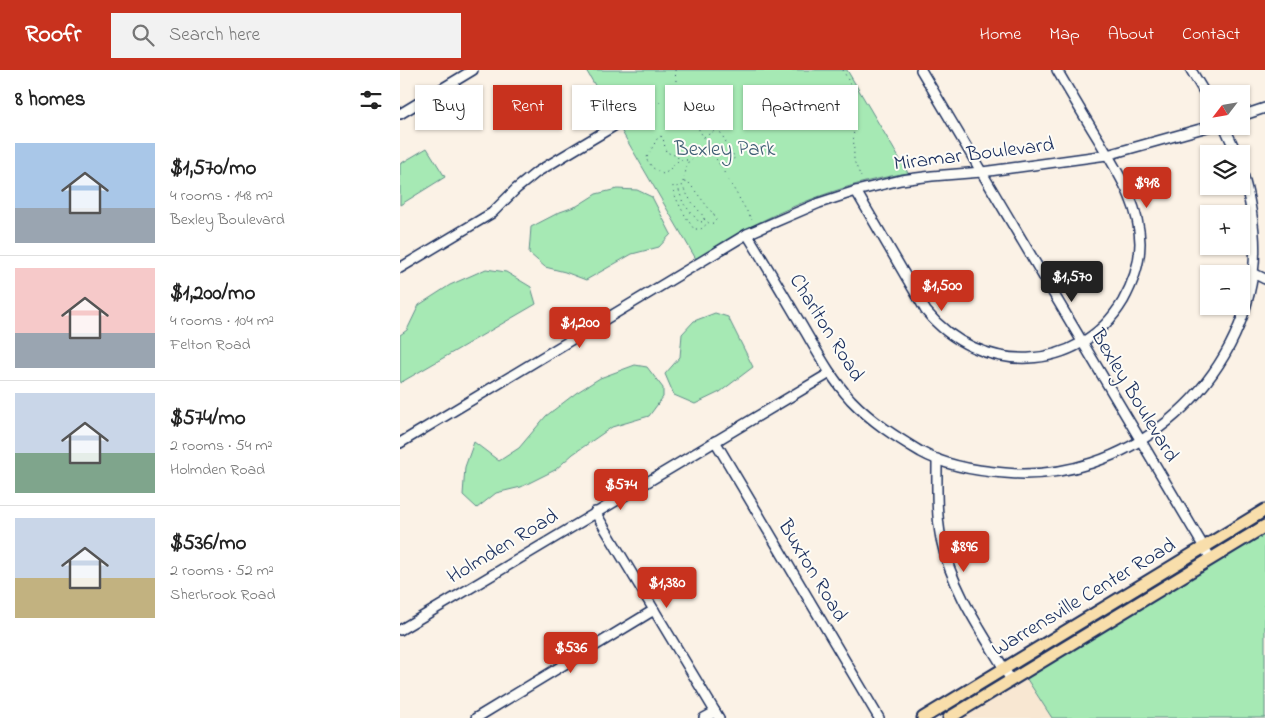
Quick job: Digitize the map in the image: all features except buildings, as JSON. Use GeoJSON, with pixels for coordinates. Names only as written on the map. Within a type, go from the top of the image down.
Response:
{"type":"FeatureCollection","features":[{"type":"Feature","properties":{"kind":"main road","name":"Warrensville Center Road"},"geometry":{"type":"LineString","coordinates":[[923,718],[1265,510]]}},
{"type":"Feature","properties":{"kind":"main road","name":"Warrensville Center Road"},"geometry":{"type":"LineString","coordinates":[[949,718],[1265,526]]}},
{"type":"Feature","properties":{"kind":"street"},"geometry":{"type":"LineString","coordinates":[[400,114],[472,70]]}},
{"type":"Feature","properties":{"kind":"street","name":"Bexley Boulevard"},"geometry":{"type":"LineString","coordinates":[[922,70],[1211,559]]}},
{"type":"Feature","properties":{"kind":"street"},"geometry":{"type":"LineString","coordinates":[[856,191],[926,312],[936,323],[959,341],[1000,357],[1026,358],[1052,355],[1082,343],[1106,323],[1121,303],[1134,278],[1140,250],[1139,229],[1133,202],[1127,188],[1057,70]]}},
{"type":"Feature","properties":{"kind":"street"},"geometry":{"type":"LineString","coordinates":[[1191,70],[1200,85]]}},
{"type":"Feature","properties":{"kind":"street"},"geometry":{"type":"LineString","coordinates":[[1250,113],[1265,108]]}},
{"type":"Feature","properties":{"kind":"street","name":"Miramar Boulevard"},"geometry":{"type":"LineString","coordinates":[[400,444],[747,234],[811,206],[856,191],[901,180],[982,172],[1107,155],[1200,129]]}},
{"type":"Feature","properties":{"kind":"street"},"geometry":{"type":"LineString","coordinates":[[400,268],[492,213],[516,189],[537,172],[607,130]]}},
{"type":"Feature","properties":{"kind":"street","name":"Charlton Road"},"geometry":{"type":"LineString","coordinates":[[747,234],[830,373],[838,385],[865,413],[896,436],[923,453],[937,459],[987,471],[1035,474],[1068,470],[1104,458],[1140,440],[1170,420],[1191,400],[1223,358],[1236,334],[1242,315],[1253,273],[1254,234],[1249,195]]}},
{"type":"Feature","properties":{"kind":"street"},"geometry":{"type":"LineString","coordinates":[[1253,273],[1265,279]]}},
{"type":"Feature","properties":{"kind":"street","name":"Holmden Road"},"geometry":{"type":"LineString","coordinates":[[400,630],[830,373]]}},
{"type":"Feature","properties":{"kind":"street","name":"Buxton Road"},"geometry":{"type":"LineString","coordinates":[[715,441],[879,718]]}},
{"type":"Feature","properties":{"kind":"street"},"geometry":{"type":"LineString","coordinates":[[937,459],[937,513],[945,556],[962,597],[1011,680]]}},
{"type":"Feature","properties":{"kind":"street"},"geometry":{"type":"LineString","coordinates":[[595,512],[717,715],[704,718]]}},
{"type":"Feature","properties":{"kind":"street"},"geometry":{"type":"LineString","coordinates":[[476,718],[654,610]]}},
{"type":"Feature","properties":{"kind":"path"},"geometry":{"type":"LineString","coordinates":[[675,70],[676,85]]}},
{"type":"Feature","properties":{"kind":"path"},"geometry":{"type":"LineString","coordinates":[[843,70],[853,94],[854,161],[861,177]]}},
{"type":"Feature","properties":{"kind":"path"},"geometry":{"type":"LineString","coordinates":[[655,102],[662,102]]}},
{"type":"Feature","properties":{"kind":"path"},"geometry":{"type":"LineString","coordinates":[[699,130],[752,220]]}},
{"type":"Feature","properties":{"kind":"path"},"geometry":{"type":"LineString","coordinates":[[704,138],[717,130]]}},
{"type":"Feature","properties":{"kind":"path"},"geometry":{"type":"LineString","coordinates":[[720,130],[735,158],[720,166]]}},
{"type":"Feature","properties":{"kind":"path"},"geometry":{"type":"LineString","coordinates":[[679,160],[677,156],[665,150],[664,138],[662,136],[658,138],[646,157],[652,168],[661,174],[667,172],[679,160],[690,160]]}},
{"type":"Feature","properties":{"kind":"path"},"geometry":{"type":"LineString","coordinates":[[683,183],[689,183],[716,217],[714,223],[704,219],[682,186],[686,165],[690,160],[703,153]]}},
{"type":"Feature","properties":{"kind":"path"},"geometry":{"type":"LineString","coordinates":[[704,219],[703,222],[699,222],[683,203],[678,187],[674,186],[672,190],[694,229],[701,229],[708,222]]}},
{"type":"Feature","properties":{"kind":"shaded area"},"geometry":{"type":"Polygon","coordinates":[[[1027,679],[1052,718],[963,718],[1027,679]]]}},
{"type":"Feature","properties":{"kind":"green space","name":"Bexley Park"},"geometry":{"type":"Polygon","coordinates":[[[586,70],[847,70],[856,85],[743,85],[743,130],[858,130],[858,89],[908,173],[849,186],[792,207],[741,232],[696,259],[621,130],[655,130],[655,85],[595,85],[586,70]]]}},
{"type":"Feature","properties":{"kind":"green space"},"geometry":{"type":"Polygon","coordinates":[[[427,148],[445,177],[400,205],[400,164],[427,148]]]}},
{"type":"Feature","properties":{"kind":"green space"},"geometry":{"type":"Polygon","coordinates":[[[617,189],[637,190],[652,197],[671,234],[659,247],[632,254],[586,280],[545,267],[529,253],[531,227],[560,212],[577,206],[596,194],[617,189]]]}},
{"type":"Feature","properties":{"kind":"green space"},"geometry":{"type":"Polygon","coordinates":[[[486,269],[506,272],[531,287],[536,304],[400,383],[400,335],[407,330],[419,305],[450,285],[486,269]]]}},
{"type":"Feature","properties":{"kind":"green space"},"geometry":{"type":"Polygon","coordinates":[[[715,313],[728,317],[753,367],[720,392],[695,404],[674,395],[665,374],[680,357],[682,334],[694,321],[715,313]]]}},
{"type":"Feature","properties":{"kind":"green space"},"geometry":{"type":"Polygon","coordinates":[[[635,365],[647,367],[663,388],[663,397],[649,416],[612,427],[573,454],[555,470],[521,487],[496,493],[477,508],[463,495],[465,467],[474,442],[499,461],[519,448],[546,416],[576,393],[600,378],[635,365]]]}},
{"type":"Feature","properties":{"kind":"green space"},"geometry":{"type":"Polygon","coordinates":[[[1265,526],[1265,718],[1052,718],[1023,673],[1265,526]]]}}]}
